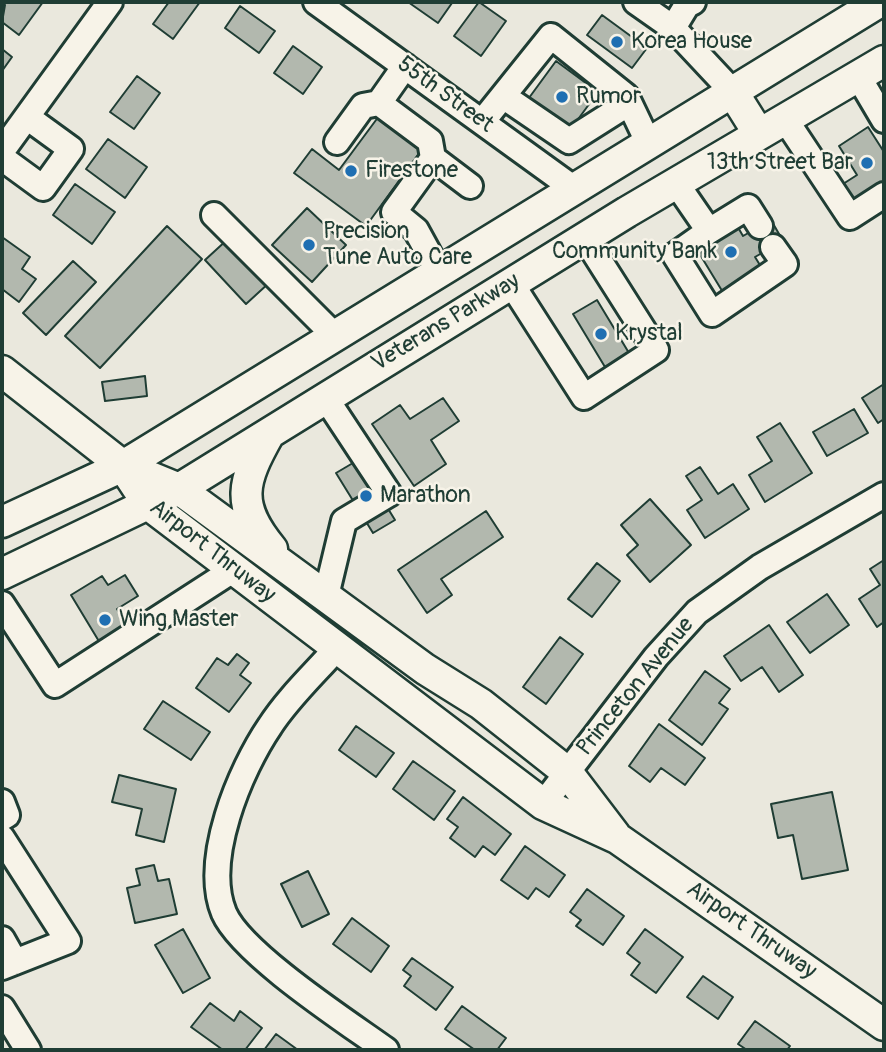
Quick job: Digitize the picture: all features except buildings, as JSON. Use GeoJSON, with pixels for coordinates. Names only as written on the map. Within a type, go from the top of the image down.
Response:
{"type":"FeatureCollection","features":[{"type":"Feature","properties":{"kind":"main road","name":"Veterans Parkway"},"geometry":{"type":"LineString","coordinates":[[2,522],[123,466],[880,2]]}},
{"type":"Feature","properties":{"kind":"main road","name":"Veterans Parkway"},"geometry":{"type":"LineString","coordinates":[[2,574],[179,489],[585,238],[884,61]]}},
{"type":"Feature","properties":{"kind":"main road"},"geometry":{"type":"LineString","coordinates":[[732,91],[759,134]]}},
{"type":"Feature","properties":{"kind":"main road"},"geometry":{"type":"LineString","coordinates":[[2,371],[123,466]]}},
{"type":"Feature","properties":{"kind":"main road"},"geometry":{"type":"LineString","coordinates":[[271,431],[250,471],[245,495],[251,520],[285,566]]}},
{"type":"Feature","properties":{"kind":"main road","name":"Airport Thruway"},"geometry":{"type":"LineString","coordinates":[[123,466],[179,489],[425,669],[481,704],[567,772],[617,838]]}},
{"type":"Feature","properties":{"kind":"main road","name":"Airport Thruway"},"geometry":{"type":"LineString","coordinates":[[123,466],[148,504],[543,804],[617,838],[884,1025]]}},
{"type":"Feature","properties":{"kind":"street"},"geometry":{"type":"LineString","coordinates":[[2,151],[110,2]]}},
{"type":"Feature","properties":{"kind":"street","name":"55th Street"},"geometry":{"type":"LineString","coordinates":[[316,2],[573,188]]}},
{"type":"Feature","properties":{"kind":"street"},"geometry":{"type":"LineString","coordinates":[[636,2],[673,28],[732,91]]}},
{"type":"Feature","properties":{"kind":"street"},"geometry":{"type":"LineString","coordinates":[[673,28],[687,5],[693,2]]}},
{"type":"Feature","properties":{"kind":"street"},"geometry":{"type":"LineString","coordinates":[[482,122],[551,36],[626,96],[648,142]]}},
{"type":"Feature","properties":{"kind":"street"},"geometry":{"type":"LineString","coordinates":[[337,142],[363,106],[379,103],[405,66]]}},
{"type":"Feature","properties":{"kind":"street"},"geometry":{"type":"LineString","coordinates":[[858,76],[884,120]]}},
{"type":"Feature","properties":{"kind":"street"},"geometry":{"type":"LineString","coordinates":[[503,96],[569,141],[629,103]]}},
{"type":"Feature","properties":{"kind":"street"},"geometry":{"type":"LineString","coordinates":[[379,103],[430,141],[433,158],[470,186]]}},
{"type":"Feature","properties":{"kind":"street"},"geometry":{"type":"LineString","coordinates":[[2,158],[43,188],[71,149],[27,117]]}},
{"type":"Feature","properties":{"kind":"street"},"geometry":{"type":"LineString","coordinates":[[785,119],[850,217],[884,195]]}},
{"type":"Feature","properties":{"kind":"street"},"geometry":{"type":"LineString","coordinates":[[433,158],[394,212],[416,230],[439,272]]}},
{"type":"Feature","properties":{"kind":"street"},"geometry":{"type":"LineString","coordinates":[[676,183],[709,231]]}},
{"type":"Feature","properties":{"kind":"street"},"geometry":{"type":"LineString","coordinates":[[748,207],[785,264],[712,314],[675,255],[709,231],[748,207]]}},
{"type":"Feature","properties":{"kind":"street"},"geometry":{"type":"LineString","coordinates":[[214,215],[335,336]]}},
{"type":"Feature","properties":{"kind":"street"},"geometry":{"type":"LineString","coordinates":[[511,283],[584,397],[656,350],[585,238]]}},
{"type":"Feature","properties":{"kind":"street"},"geometry":{"type":"LineString","coordinates":[[326,397],[389,494],[344,521],[326,596]]}},
{"type":"Feature","properties":{"kind":"street","name":"Princeton Avenue"},"geometry":{"type":"LineString","coordinates":[[543,804],[656,657],[697,612],[760,567],[884,495]]}},
{"type":"Feature","properties":{"kind":"street"},"geometry":{"type":"LineString","coordinates":[[2,604],[55,685],[233,570]]}},
{"type":"Feature","properties":{"kind":"street"},"geometry":{"type":"LineString","coordinates":[[336,649],[270,725],[242,776],[223,833],[217,877],[224,913],[244,941],[387,1050]]}},
{"type":"Feature","properties":{"kind":"street"},"geometry":{"type":"LineString","coordinates":[[2,802],[7,815],[2,818]]}},
{"type":"Feature","properties":{"kind":"street"},"geometry":{"type":"LineString","coordinates":[[2,838],[68,941],[8,964],[2,939]]}},
{"type":"Feature","properties":{"kind":"street"},"geometry":{"type":"LineString","coordinates":[[2,1008],[28,1050]]}},
{"type":"Feature","properties":{"kind":"place","name":"Korea House"},"geometry":{"type":"Point","coordinates":[617,42]}},
{"type":"Feature","properties":{"kind":"place","name":"Rumor"},"geometry":{"type":"Point","coordinates":[562,97]}},
{"type":"Feature","properties":{"kind":"place","name":"13th Street Bar"},"geometry":{"type":"Point","coordinates":[867,163]}},
{"type":"Feature","properties":{"kind":"place","name":"Firestone"},"geometry":{"type":"Point","coordinates":[351,171]}},
{"type":"Feature","properties":{"kind":"place","name":"Precision Tune Auto Care"},"geometry":{"type":"Point","coordinates":[309,245]}},
{"type":"Feature","properties":{"kind":"place","name":"Community Bank"},"geometry":{"type":"Point","coordinates":[731,252]}},
{"type":"Feature","properties":{"kind":"place","name":"Krystal"},"geometry":{"type":"Point","coordinates":[601,334]}},
{"type":"Feature","properties":{"kind":"place","name":"Marathon"},"geometry":{"type":"Point","coordinates":[366,496]}},
{"type":"Feature","properties":{"kind":"place","name":"Wing Master"},"geometry":{"type":"Point","coordinates":[105,620]}}]}
